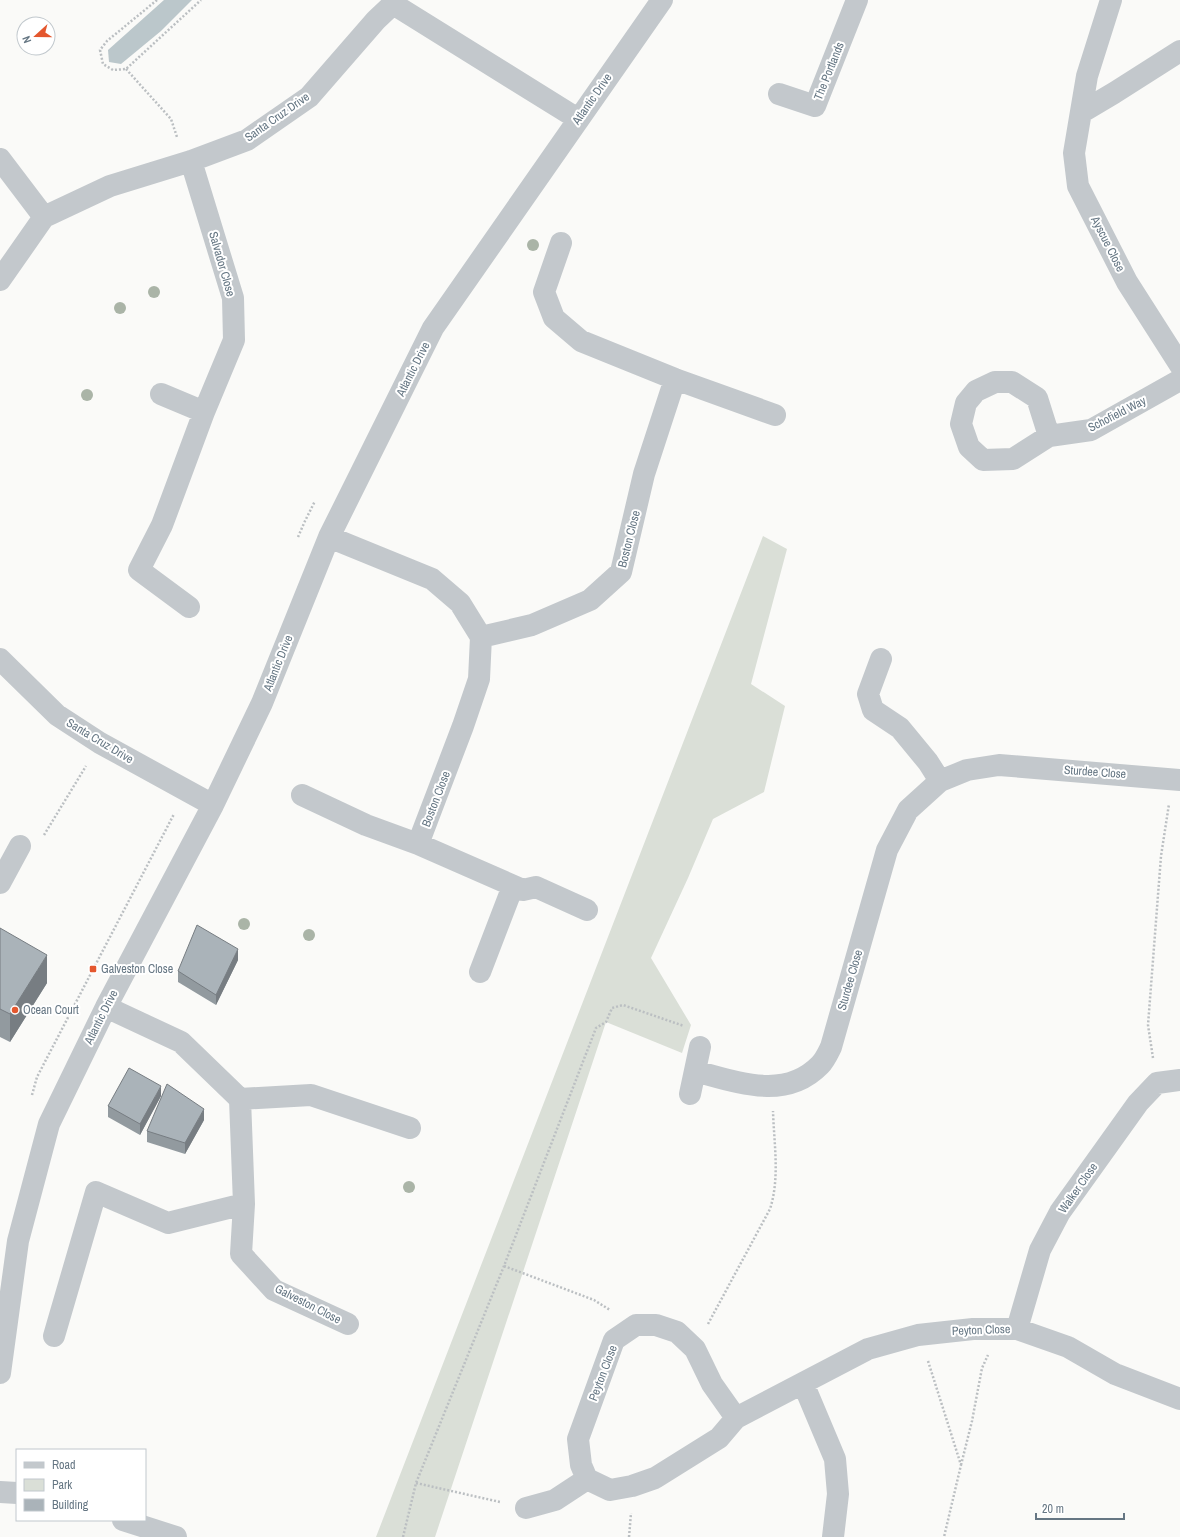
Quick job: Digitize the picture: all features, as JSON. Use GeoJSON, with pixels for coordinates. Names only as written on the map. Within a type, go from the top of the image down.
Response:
{"type":"FeatureCollection","features":[{"type":"Feature","properties":{"kind":"street","name":"Atlantic Drive"},"geometry":{"type":"LineString","coordinates":[[0,1373],[9,1239],[49,1124],[106,1007],[213,805],[262,703],[329,537],[433,328],[662,0]]}},
{"type":"Feature","properties":{"kind":"street","name":"The Portlands"},"geometry":{"type":"LineString","coordinates":[[779,94],[815,106],[857,0]]}},
{"type":"Feature","properties":{"kind":"street","name":"Ayscue Close"},"geometry":{"type":"LineString","coordinates":[[1111,0],[1087,76],[1074,154],[1078,186],[1127,282],[1180,365]]}},
{"type":"Feature","properties":{"kind":"street","name":"Santa Cruz Drive"},"geometry":{"type":"LineString","coordinates":[[0,280],[44,217],[110,186],[189,162],[247,140],[308,97],[376,20],[394,2],[578,119]]}},
{"type":"Feature","properties":{"kind":"street"},"geometry":{"type":"LineString","coordinates":[[1082,112],[1114,94],[1180,51]]}},
{"type":"Feature","properties":{"kind":"street"},"geometry":{"type":"LineString","coordinates":[[0,159],[44,217]]}},
{"type":"Feature","properties":{"kind":"street","name":"Salvador Close"},"geometry":{"type":"LineString","coordinates":[[189,162],[233,298],[234,340],[204,412],[162,525],[139,570],[189,607]]}},
{"type":"Feature","properties":{"kind":"street"},"geometry":{"type":"LineString","coordinates":[[561,243],[544,292],[554,318],[581,342],[675,379],[775,414]]}},
{"type":"Feature","properties":{"kind":"street","name":"Boston Close"},"geometry":{"type":"LineString","coordinates":[[418,844],[463,726],[479,679],[481,637],[532,625],[590,600],[621,572],[644,474],[675,379]]}},
{"type":"Feature","properties":{"kind":"street","name":"Schofield Way"},"geometry":{"type":"LineString","coordinates":[[1049,436],[1091,430],[1180,380]]}},
{"type":"Feature","properties":{"kind":"street"},"geometry":{"type":"LineString","coordinates":[[161,394],[204,412]]}},
{"type":"Feature","properties":{"kind":"street"},"geometry":{"type":"LineString","coordinates":[[329,537],[432,579],[460,603],[481,637]]}},
{"type":"Feature","properties":{"kind":"street","name":"Santa Cruz Drive"},"geometry":{"type":"LineString","coordinates":[[0,659],[56,715],[100,743],[213,805]]}},
{"type":"Feature","properties":{"kind":"street"},"geometry":{"type":"LineString","coordinates":[[881,659],[868,694],[873,710],[900,728],[928,762],[940,781]]}},
{"type":"Feature","properties":{"kind":"street","name":"Sturdee Close"},"geometry":{"type":"LineString","coordinates":[[695,1071],[749,1085],[772,1087],[792,1083],[807,1076],[821,1064],[831,1047],[887,850],[908,810],[940,781],[967,770],[999,765],[1177,779]]}},
{"type":"Feature","properties":{"kind":"street"},"geometry":{"type":"LineString","coordinates":[[302,795],[366,825],[418,844],[518,888],[536,887],[588,910]]}},
{"type":"Feature","properties":{"kind":"street"},"geometry":{"type":"LineString","coordinates":[[0,883],[20,846]]}},
{"type":"Feature","properties":{"kind":"street"},"geometry":{"type":"LineString","coordinates":[[480,972],[518,888]]}},
{"type":"Feature","properties":{"kind":"street"},"geometry":{"type":"LineString","coordinates":[[106,1007],[181,1042],[240,1099],[311,1095],[410,1128]]}},
{"type":"Feature","properties":{"kind":"street"},"geometry":{"type":"LineString","coordinates":[[690,1094],[700,1047]]}},
{"type":"Feature","properties":{"kind":"street"},"geometry":{"type":"LineString","coordinates":[[1158,1084],[1180,1080]]}},
{"type":"Feature","properties":{"kind":"street","name":"Walker Close"},"geometry":{"type":"LineString","coordinates":[[1007,1329],[1040,1250],[1060,1212],[1138,1104],[1158,1084]]}},
{"type":"Feature","properties":{"kind":"street","name":"Galveston Close"},"geometry":{"type":"LineString","coordinates":[[240,1099],[244,1204],[241,1254],[274,1290],[348,1324]]}},
{"type":"Feature","properties":{"kind":"street"},"geometry":{"type":"LineString","coordinates":[[54,1336],[96,1192],[168,1223],[244,1204]]}},
{"type":"Feature","properties":{"kind":"street"},"geometry":{"type":"LineString","coordinates":[[636,1325],[656,1325],[677,1332],[695,1349],[712,1384],[736,1418]]}},
{"type":"Feature","properties":{"kind":"street","name":"Peyton Close"},"geometry":{"type":"LineString","coordinates":[[636,1325],[614,1340],[578,1439],[581,1465],[587,1479],[610,1490],[632,1486],[655,1478],[719,1438],[736,1418],[868,1348],[918,1335],[973,1329],[1007,1329],[1068,1347],[1115,1374],[1180,1399]]}},
{"type":"Feature","properties":{"kind":"street"},"geometry":{"type":"LineString","coordinates":[[803,1383],[835,1459],[838,1494],[833,1537]]}},
{"type":"Feature","properties":{"kind":"street"},"geometry":{"type":"LineString","coordinates":[[526,1508],[555,1500],[587,1479]]}},
{"type":"Feature","properties":{"kind":"street"},"geometry":{"type":"LineString","coordinates":[[0,1492],[16,1493]]}},
{"type":"Feature","properties":{"kind":"street"},"geometry":{"type":"LineString","coordinates":[[126,1521],[176,1537]]}},
{"type":"Feature","properties":{"kind":"path"},"geometry":{"type":"LineString","coordinates":[[157,0],[107,41],[100,50],[103,64],[113,70],[126,69],[201,0]]}},
{"type":"Feature","properties":{"kind":"path"},"geometry":{"type":"LineString","coordinates":[[126,69],[171,119],[189,162]]}},
{"type":"Feature","properties":{"kind":"path"},"geometry":{"type":"LineString","coordinates":[[20,846],[43,837],[100,743]]}},
{"type":"Feature","properties":{"kind":"path"},"geometry":{"type":"LineString","coordinates":[[1158,1084],[1148,1025],[1161,856],[1177,779]]}},
{"type":"Feature","properties":{"kind":"path"},"geometry":{"type":"LineString","coordinates":[[403,1537],[416,1482],[504,1266],[596,1028],[606,1022],[612,1008],[623,1005],[683,1025],[700,1047]]}},
{"type":"Feature","properties":{"kind":"path"},"geometry":{"type":"LineString","coordinates":[[695,1349],[770,1209],[774,1196],[776,1176],[772,1087]]}},
{"type":"Feature","properties":{"kind":"path"},"geometry":{"type":"LineString","coordinates":[[504,1266],[594,1300],[636,1325]]}},
{"type":"Feature","properties":{"kind":"path"},"geometry":{"type":"LineString","coordinates":[[944,1537],[972,1421],[982,1368],[1007,1329]]}},
{"type":"Feature","properties":{"kind":"path"},"geometry":{"type":"LineString","coordinates":[[918,1335],[930,1364],[961,1465]]}},
{"type":"Feature","properties":{"kind":"path"},"geometry":{"type":"LineString","coordinates":[[416,1482],[526,1508]]}},
{"type":"Feature","properties":{"kind":"green space"},"geometry":{"type":"Polygon","coordinates":[[[763,536],[787,549],[751,684],[785,706],[764,792],[713,819],[688,878],[651,958],[691,1025],[682,1053],[606,1022],[435,1537],[376,1537],[763,536]]]}},
{"type":"Feature","properties":{"kind":"shaded area"},"geometry":{"type":"Polygon","coordinates":[[[164,0],[192,0],[161,31],[121,64],[109,62],[108,50],[164,0]]]}},
{"type":"Feature","properties":{"kind":"building"},"geometry":{"type":"Polygon","coordinates":[[[197,925],[238,949],[216,995],[178,971],[197,925]]]}},
{"type":"Feature","properties":{"kind":"building"},"geometry":{"type":"Polygon","coordinates":[[[0,928],[47,955],[10,1014],[0,1009],[0,928]]]}},
{"type":"Feature","properties":{"kind":"building"},"geometry":{"type":"Polygon","coordinates":[[[129,1068],[161,1086],[140,1124],[108,1106],[129,1068]]]}},
{"type":"Feature","properties":{"kind":"building"},"geometry":{"type":"Polygon","coordinates":[[[167,1084],[204,1109],[185,1143],[147,1131],[167,1084]]]}},
{"type":"Feature","properties":{"kind":"place","name":"Galveston Close"},"geometry":{"type":"Point","coordinates":[93,969]}},
{"type":"Feature","properties":{"kind":"place","name":"Ocean Court"},"geometry":{"type":"Point","coordinates":[15,1010]}}]}
